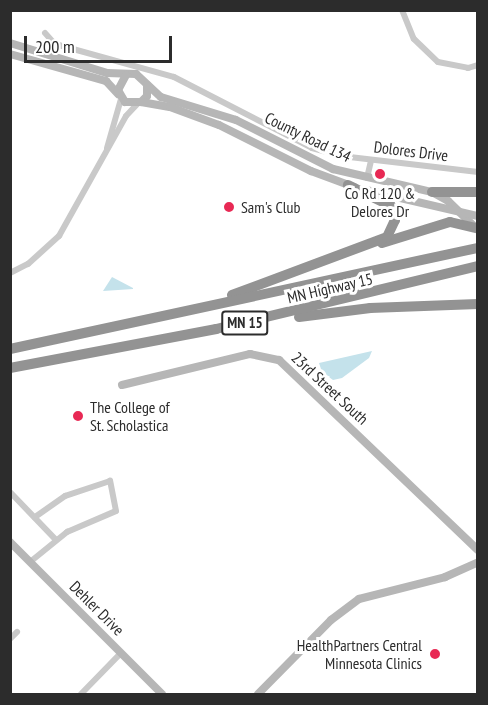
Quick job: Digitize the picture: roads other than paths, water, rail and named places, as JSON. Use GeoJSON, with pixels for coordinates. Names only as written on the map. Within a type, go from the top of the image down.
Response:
{"type":"FeatureCollection","features":[{"type":"Feature","properties":{"kind":"highway"},"geometry":{"type":"LineString","coordinates":[[348,185],[382,199],[395,215],[387,237],[352,253]]}},
{"type":"Feature","properties":{"kind":"highway"},"geometry":{"type":"LineString","coordinates":[[432,192],[477,192]]}},
{"type":"Feature","properties":{"kind":"highway"},"geometry":{"type":"LineString","coordinates":[[163,316],[443,223],[477,229]]}},
{"type":"Feature","properties":{"kind":"highway","name":"MN Highway 15"},"geometry":{"type":"LineString","coordinates":[[10,350],[477,248]]}},
{"type":"Feature","properties":{"kind":"highway","name":"MN Highway 15"},"geometry":{"type":"LineString","coordinates":[[10,368],[216,329],[477,266]]}},
{"type":"Feature","properties":{"kind":"highway"},"geometry":{"type":"LineString","coordinates":[[216,329],[370,308],[477,304]]}},
{"type":"Feature","properties":{"kind":"street"},"geometry":{"type":"LineString","coordinates":[[402,10],[414,39],[438,62],[468,68],[477,65]]}},
{"type":"Feature","properties":{"kind":"street","name":"Dolores Drive"},"geometry":{"type":"LineString","coordinates":[[45,33],[55,44],[174,77],[312,148],[371,160],[477,172]]}},
{"type":"Feature","properties":{"kind":"street"},"geometry":{"type":"LineString","coordinates":[[10,43],[107,73],[136,74],[147,83],[147,96],[131,108],[59,236],[28,264],[10,273]]}},
{"type":"Feature","properties":{"kind":"street"},"geometry":{"type":"LineString","coordinates":[[10,54],[106,81],[120,97],[139,103]]}},
{"type":"Feature","properties":{"kind":"street"},"geometry":{"type":"LineString","coordinates":[[106,152],[120,97],[120,81],[126,75]]}},
{"type":"Feature","properties":{"kind":"street","name":"County Road 134"},"geometry":{"type":"LineString","coordinates":[[147,83],[161,97],[236,120],[319,163],[367,178],[432,192],[477,229]]}},
{"type":"Feature","properties":{"kind":"street","name":"County Road 134"},"geometry":{"type":"LineString","coordinates":[[139,103],[170,107],[256,142],[348,185],[428,207],[477,216]]}},
{"type":"Feature","properties":{"kind":"street"},"geometry":{"type":"LineString","coordinates":[[256,142],[339,177],[359,183],[367,178],[371,160]]}},
{"type":"Feature","properties":{"kind":"street","name":"23rd Street South"},"geometry":{"type":"LineString","coordinates":[[122,385],[250,354],[279,360],[477,550]]}},
{"type":"Feature","properties":{"kind":"street"},"geometry":{"type":"LineString","coordinates":[[30,562],[56,539],[116,511],[110,481],[65,496],[35,517]]}},
{"type":"Feature","properties":{"kind":"street"},"geometry":{"type":"LineString","coordinates":[[10,492],[56,539]]}},
{"type":"Feature","properties":{"kind":"street","name":"Dehler Drive"},"geometry":{"type":"LineString","coordinates":[[10,542],[162,694]]}},
{"type":"Feature","properties":{"kind":"street"},"geometry":{"type":"LineString","coordinates":[[258,694],[331,620],[359,599],[445,578],[477,562]]}},
{"type":"Feature","properties":{"kind":"street"},"geometry":{"type":"LineString","coordinates":[[10,639],[17,632]]}},
{"type":"Feature","properties":{"kind":"street"},"geometry":{"type":"LineString","coordinates":[[81,694],[121,653]]}},
{"type":"Feature","properties":{"kind":"water"},"geometry":{"type":"Polygon","coordinates":[[[112,277],[133,288],[133,289],[103,291],[112,277]]]}},
{"type":"Feature","properties":{"kind":"water"},"geometry":{"type":"Polygon","coordinates":[[[372,351],[369,358],[342,378],[333,380],[322,372],[319,363],[372,351]]]}},
{"type":"Feature","properties":{"kind":"place","name":"Co Rd 120 & Delores Dr"},"geometry":{"type":"Point","coordinates":[380,174]}},
{"type":"Feature","properties":{"kind":"place","name":"Sam's Club"},"geometry":{"type":"Point","coordinates":[229,207]}},
{"type":"Feature","properties":{"kind":"place","name":"The College of St. Scholastica"},"geometry":{"type":"Point","coordinates":[78,416]}},
{"type":"Feature","properties":{"kind":"place","name":"HealthPartners Central Minnesota Clinics"},"geometry":{"type":"Point","coordinates":[435,654]}}]}
